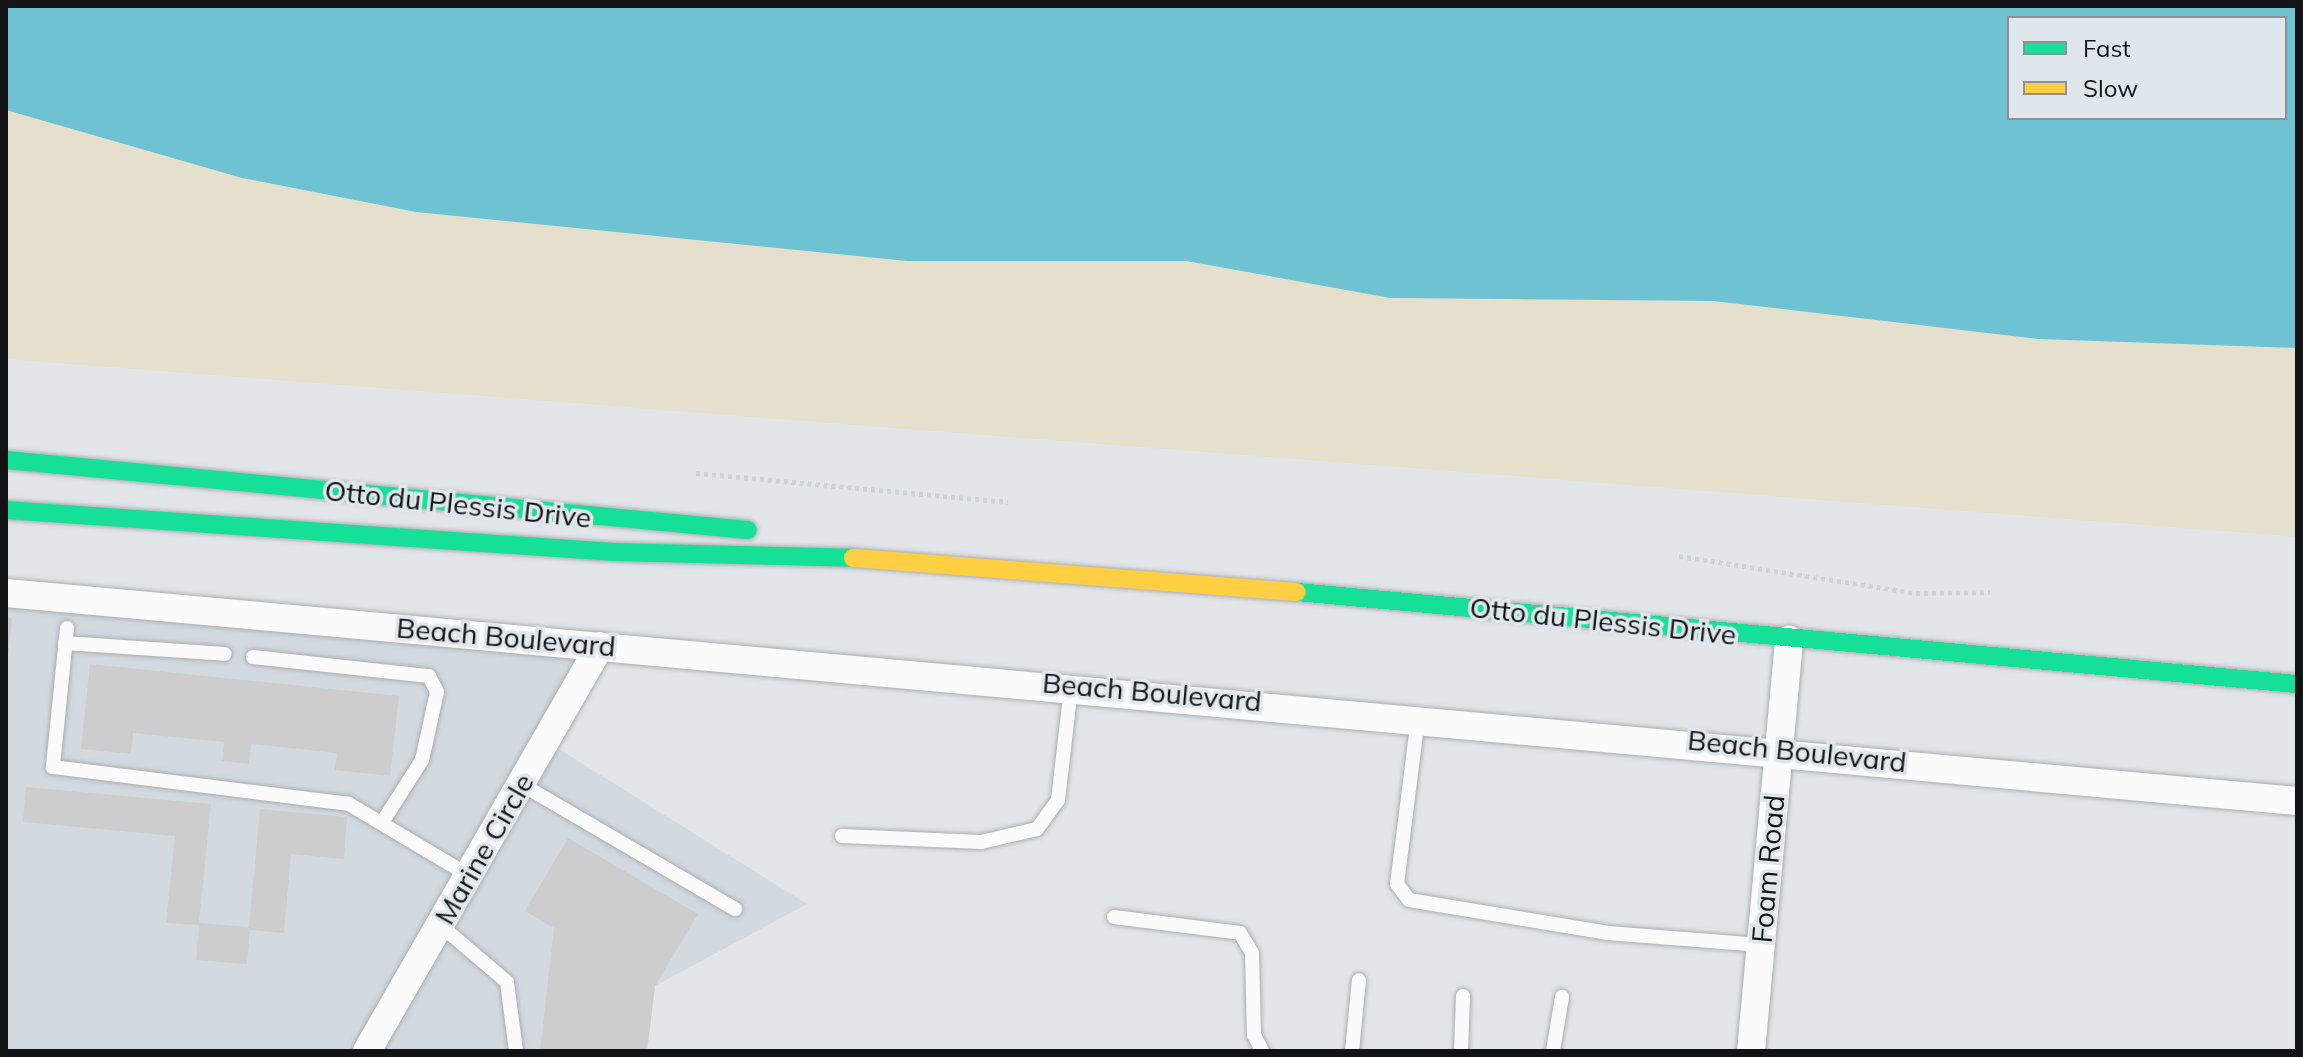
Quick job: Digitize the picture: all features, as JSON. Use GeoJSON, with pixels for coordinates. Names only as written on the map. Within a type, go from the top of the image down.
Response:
{"type":"FeatureCollection","features":[{"type":"Feature","properties":{"kind":"main road","name":"Otto du Plessis Drive"},"geometry":{"type":"LineString","coordinates":[[6,460],[716,524],[908,557],[1789,640],[2297,684]]}},
{"type":"Feature","properties":{"kind":"main road","name":"Otto du Plessis Drive"},"geometry":{"type":"LineString","coordinates":[[6,510],[614,552],[908,557]]}},
{"type":"Feature","properties":{"kind":"street","name":"Beach Boulevard"},"geometry":{"type":"LineString","coordinates":[[6,593],[1418,716],[2297,801]]}},
{"type":"Feature","properties":{"kind":"street","name":"Foam Road"},"geometry":{"type":"LineString","coordinates":[[1751,1051],[1789,640]]}},
{"type":"Feature","properties":{"kind":"street","name":"Marine Circle"},"geometry":{"type":"LineString","coordinates":[[367,1051],[600,646]]}},
{"type":"Feature","properties":{"kind":"lane"},"geometry":{"type":"LineString","coordinates":[[225,654],[66,635],[50,755],[63,773],[349,804],[383,821],[468,875]]}},
{"type":"Feature","properties":{"kind":"lane"},"geometry":{"type":"LineString","coordinates":[[253,657],[429,676],[437,692],[422,760],[383,821]]}},
{"type":"Feature","properties":{"kind":"lane"},"geometry":{"type":"LineString","coordinates":[[842,836],[981,842],[1037,829],[1058,800],[1071,685]]}},
{"type":"Feature","properties":{"kind":"lane"},"geometry":{"type":"LineString","coordinates":[[1418,716],[1397,884],[1409,900],[1608,933],[1761,945]]}},
{"type":"Feature","properties":{"kind":"lane"},"geometry":{"type":"LineString","coordinates":[[521,784],[735,909]]}},
{"type":"Feature","properties":{"kind":"lane"},"geometry":{"type":"LineString","coordinates":[[1114,917],[1240,933],[1252,953],[1254,1035],[1262,1051]]}},
{"type":"Feature","properties":{"kind":"lane"},"geometry":{"type":"LineString","coordinates":[[440,925],[507,982],[516,1051]]}},
{"type":"Feature","properties":{"kind":"lane"},"geometry":{"type":"LineString","coordinates":[[1352,1051],[1359,980]]}},
{"type":"Feature","properties":{"kind":"lane"},"geometry":{"type":"LineString","coordinates":[[1461,1051],[1463,996]]}},
{"type":"Feature","properties":{"kind":"lane"},"geometry":{"type":"LineString","coordinates":[[1553,1051],[1562,997]]}},
{"type":"Feature","properties":{"kind":"path"},"geometry":{"type":"LineString","coordinates":[[696,473],[1008,502]]}},
{"type":"Feature","properties":{"kind":"path"},"geometry":{"type":"LineString","coordinates":[[1679,556],[1916,593],[1990,592]]}},
{"type":"Feature","properties":{"kind":"shaded area"},"geometry":{"type":"Polygon","coordinates":[[[6,593],[600,646],[546,741],[807,904],[655,986],[647,1051],[6,1051],[6,593]]]}},
{"type":"Feature","properties":{"kind":"sand"},"geometry":{"type":"Polygon","coordinates":[[[6,110],[242,178],[416,212],[907,261],[1186,261],[1390,298],[1713,301],[2038,339],[2297,348],[2297,537],[6,359],[6,110]]]}},
{"type":"Feature","properties":{"kind":"water"},"geometry":{"type":"Polygon","coordinates":[[[6,6],[2297,6],[2297,348],[2038,339],[1713,301],[1390,298],[1186,261],[907,261],[416,212],[242,178],[6,110],[6,6]]]}},
{"type":"Feature","properties":{"kind":"building"},"geometry":{"type":"Polygon","coordinates":[[[6,617],[12,618],[8,659],[6,659],[6,617]]]}},
{"type":"Feature","properties":{"kind":"building"},"geometry":{"type":"Polygon","coordinates":[[[90,664],[399,696],[390,776],[335,770],[337,753],[251,744],[249,764],[222,761],[224,742],[133,733],[131,754],[81,749],[90,664]]]}},
{"type":"Feature","properties":{"kind":"building"},"geometry":{"type":"Polygon","coordinates":[[[26,787],[211,804],[199,923],[249,927],[260,809],[347,817],[344,859],[291,854],[284,933],[250,930],[247,964],[196,960],[199,925],[166,923],[175,836],[23,822],[26,787]]]}},
{"type":"Feature","properties":{"kind":"building"},"geometry":{"type":"Polygon","coordinates":[[[568,838],[698,914],[655,986],[647,1051],[540,1051],[554,928],[525,911],[568,838]]]}},
{"type":"Feature","properties":{"kind":"traffic: fast"},"geometry":{"type":"LineString","coordinates":[[6,460],[748,530]]}},
{"type":"Feature","properties":{"kind":"traffic: fast"},"geometry":{"type":"LineString","coordinates":[[6,510],[614,552],[853,558]]}},
{"type":"Feature","properties":{"kind":"traffic: fast"},"geometry":{"type":"LineString","coordinates":[[1297,592],[2297,684]]}},
{"type":"Feature","properties":{"kind":"traffic: slow"},"geometry":{"type":"LineString","coordinates":[[853,558],[1297,592]]}}]}
